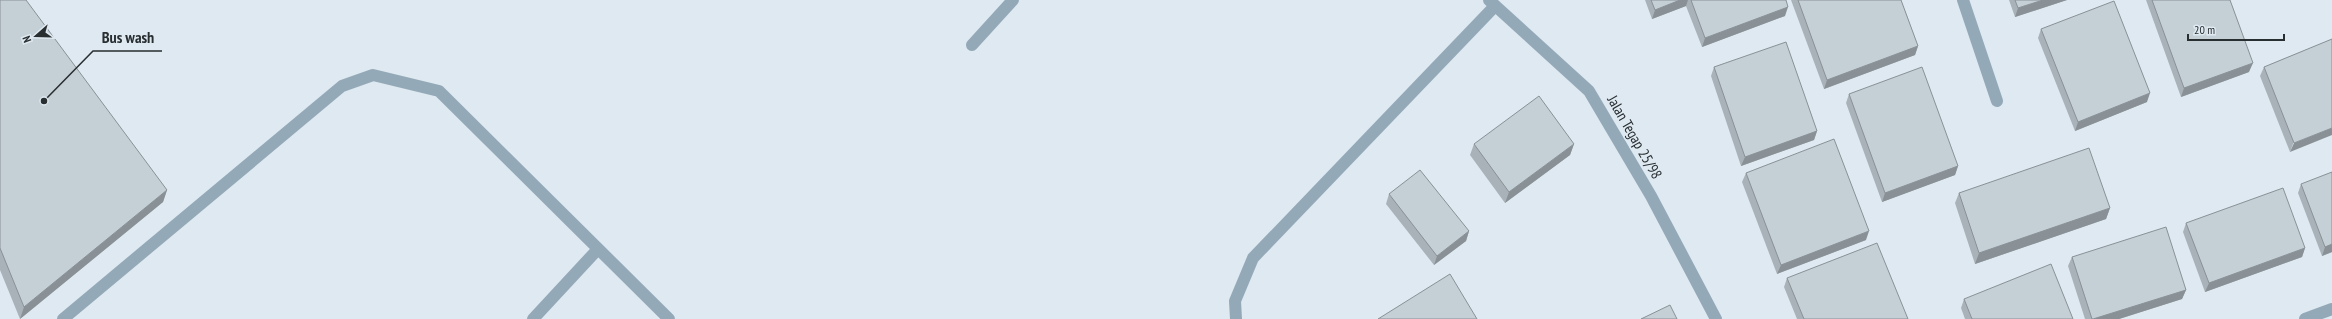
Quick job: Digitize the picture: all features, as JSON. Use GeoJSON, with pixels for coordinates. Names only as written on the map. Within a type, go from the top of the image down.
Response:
{"type":"FeatureCollection","features":[{"type":"Feature","properties":{"kind":"street"},"geometry":{"type":"LineString","coordinates":[[972,44],[1013,0]]}},
{"type":"Feature","properties":{"kind":"street"},"geometry":{"type":"LineString","coordinates":[[1963,0],[1997,101]]}},
{"type":"Feature","properties":{"kind":"street"},"geometry":{"type":"LineString","coordinates":[[1236,319],[1235,301],[1253,258],[1492,3]]}},
{"type":"Feature","properties":{"kind":"street","name":"Jalan Tegap 25/98"},"geometry":{"type":"LineString","coordinates":[[1492,3],[1588,91],[1651,196],[1716,319]]}},
{"type":"Feature","properties":{"kind":"street"},"geometry":{"type":"LineString","coordinates":[[63,319],[342,86],[373,75],[439,91],[669,319]]}},
{"type":"Feature","properties":{"kind":"street"},"geometry":{"type":"LineString","coordinates":[[533,319],[598,249]]}},
{"type":"Feature","properties":{"kind":"street"},"geometry":{"type":"LineString","coordinates":[[2305,319],[2332,309]]}},
{"type":"Feature","properties":{"kind":"building"},"geometry":{"type":"Polygon","coordinates":[[[0,0],[26,0],[167,190],[24,307],[0,248],[0,0]]]}},
{"type":"Feature","properties":{"kind":"building"},"geometry":{"type":"Polygon","coordinates":[[[1651,0],[1680,0],[1655,10],[1651,0]]]}},
{"type":"Feature","properties":{"kind":"building"},"geometry":{"type":"Polygon","coordinates":[[[1691,0],[1786,0],[1788,7],[1705,38],[1691,0]]]}},
{"type":"Feature","properties":{"kind":"building"},"geometry":{"type":"Polygon","coordinates":[[[1798,0],[1901,0],[1918,46],[1827,80],[1798,0]]]}},
{"type":"Feature","properties":{"kind":"building"},"geometry":{"type":"Polygon","coordinates":[[[2015,0],[2043,0],[2018,8],[2015,0]]]}},
{"type":"Feature","properties":{"kind":"building"},"geometry":{"type":"Polygon","coordinates":[[[2152,0],[2230,0],[2253,63],[2184,88],[2152,0]]]}},
{"type":"Feature","properties":{"kind":"building"},"geometry":{"type":"Polygon","coordinates":[[[2114,1],[2150,93],[2078,122],[2041,29],[2114,1]]]}},
{"type":"Feature","properties":{"kind":"building"},"geometry":{"type":"Polygon","coordinates":[[[2332,39],[2332,128],[2294,143],[2264,67],[2332,39]]]}},
{"type":"Feature","properties":{"kind":"building"},"geometry":{"type":"Polygon","coordinates":[[[1786,42],[1817,131],[1745,157],[1714,67],[1786,42]]]}},
{"type":"Feature","properties":{"kind":"building"},"geometry":{"type":"Polygon","coordinates":[[[1922,67],[1958,166],[1885,193],[1849,94],[1922,67]]]}},
{"type":"Feature","properties":{"kind":"building"},"geometry":{"type":"Polygon","coordinates":[[[1539,96],[1574,144],[1509,192],[1474,144],[1539,96]]]}},
{"type":"Feature","properties":{"kind":"building"},"geometry":{"type":"Polygon","coordinates":[[[1834,139],[1869,231],[1781,265],[1746,173],[1834,139]]]}},
{"type":"Feature","properties":{"kind":"building"},"geometry":{"type":"Polygon","coordinates":[[[2089,148],[2110,208],[1979,253],[1959,193],[2089,148]]]}},
{"type":"Feature","properties":{"kind":"building"},"geometry":{"type":"Polygon","coordinates":[[[1420,170],[1469,231],[1437,256],[1389,194],[1420,170]]]}},
{"type":"Feature","properties":{"kind":"building"},"geometry":{"type":"Polygon","coordinates":[[[2332,172],[2332,244],[2325,247],[2301,184],[2332,172]]]}},
{"type":"Feature","properties":{"kind":"building"},"geometry":{"type":"Polygon","coordinates":[[[2283,188],[2305,248],[2209,283],[2186,223],[2283,188]]]}},
{"type":"Feature","properties":{"kind":"building"},"geometry":{"type":"Polygon","coordinates":[[[2166,227],[2186,290],[2092,319],[2072,257],[2166,227]]]}},
{"type":"Feature","properties":{"kind":"building"},"geometry":{"type":"Polygon","coordinates":[[[1877,243],[1908,319],[1804,319],[1787,278],[1877,243]]]}},
{"type":"Feature","properties":{"kind":"building"},"geometry":{"type":"Polygon","coordinates":[[[2051,264],[2073,319],[1972,319],[1964,299],[2051,264]]]}},
{"type":"Feature","properties":{"kind":"building"},"geometry":{"type":"Polygon","coordinates":[[[1450,274],[1477,319],[1378,319],[1450,274]]]}},
{"type":"Feature","properties":{"kind":"building"},"geometry":{"type":"Polygon","coordinates":[[[1670,305],[1677,319],[1641,319],[1670,305]]]}},
{"type":"Feature","properties":{"kind":"place","name":"Bus wash"},"geometry":{"type":"Point","coordinates":[44,101]}}]}
